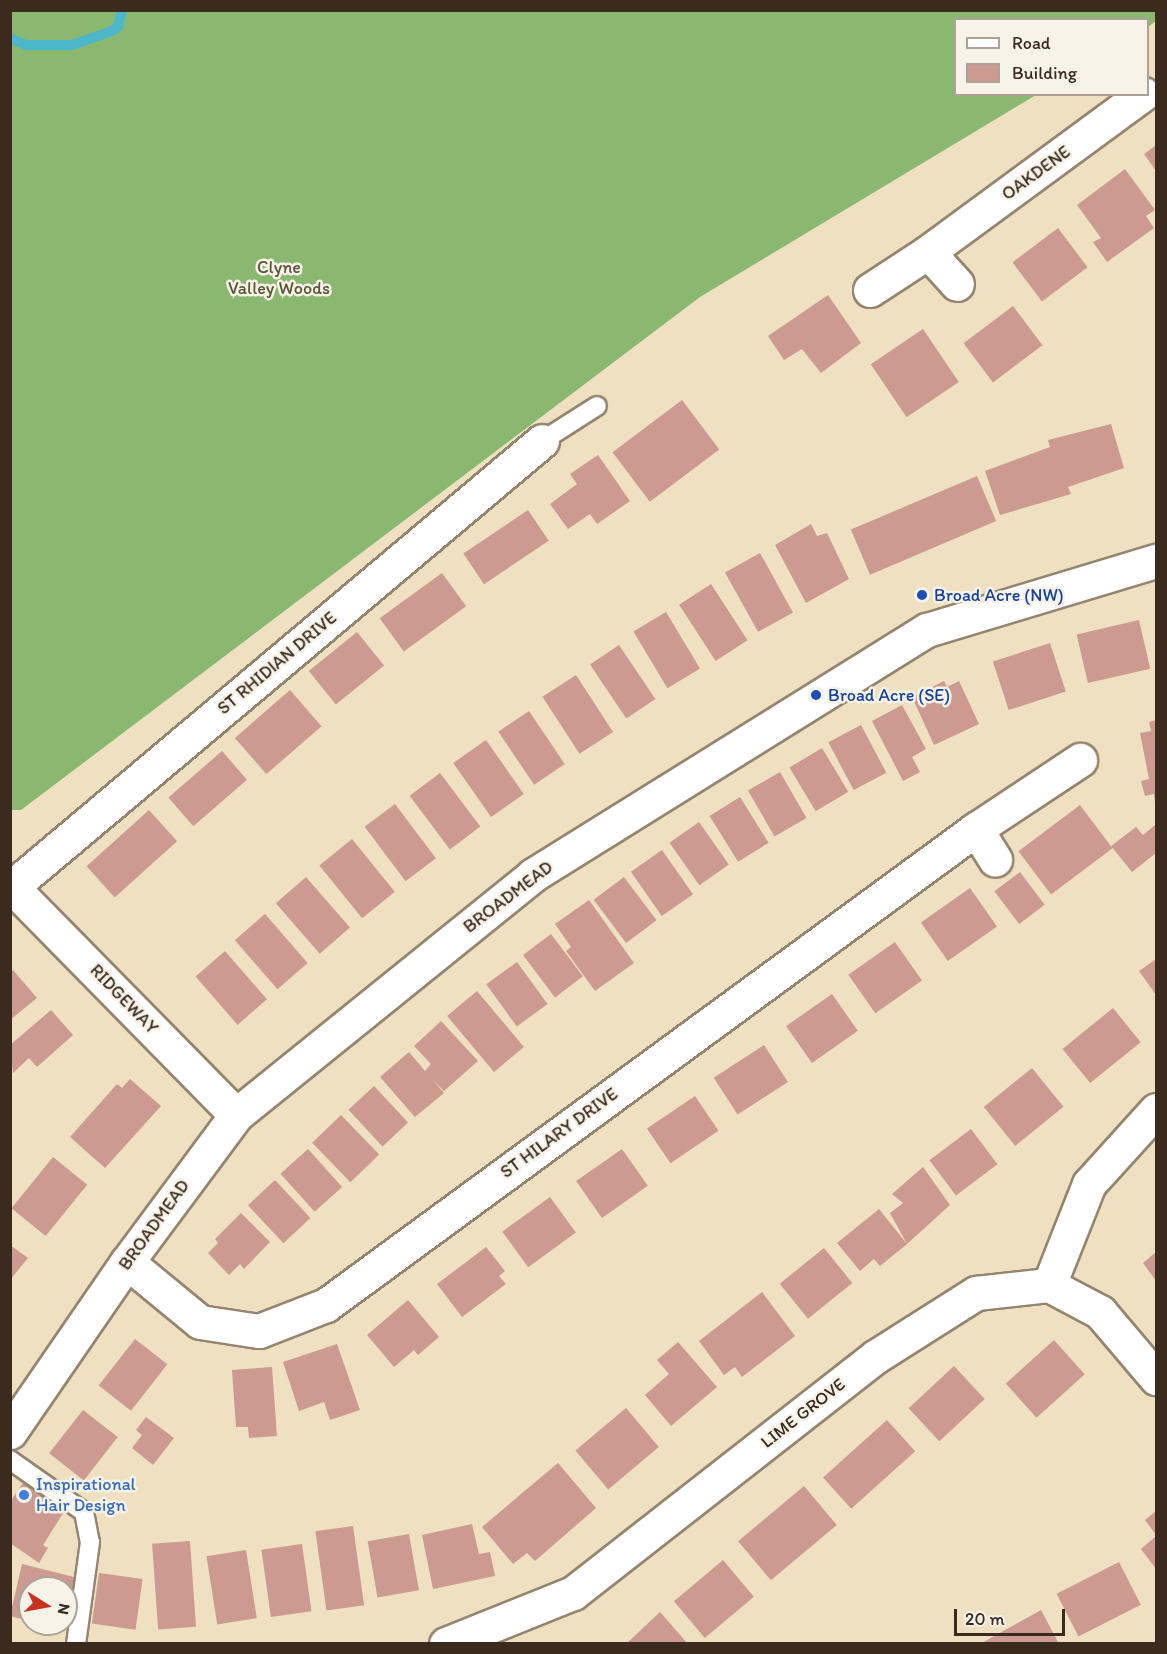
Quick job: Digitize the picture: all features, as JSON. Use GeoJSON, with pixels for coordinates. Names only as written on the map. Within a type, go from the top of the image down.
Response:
{"type":"FeatureCollection","features":[{"type":"Feature","properties":{"kind":"street","name":"OAKDENE"},"geometry":{"type":"LineString","coordinates":[[870,290],[928,252],[1140,96]]}},
{"type":"Feature","properties":{"kind":"street"},"geometry":{"type":"LineString","coordinates":[[928,252],[957,284]]}},
{"type":"Feature","properties":{"kind":"street","name":"ST RHIDIAN DRIVE"},"geometry":{"type":"LineString","coordinates":[[12,885],[542,441]]}},
{"type":"Feature","properties":{"kind":"street","name":"BROADMEAD"},"geometry":{"type":"LineString","coordinates":[[10,1432],[127,1262],[236,1114],[533,875],[927,630],[1156,561]]}},
{"type":"Feature","properties":{"kind":"street","name":"ST HILARY DRIVE"},"geometry":{"type":"LineString","coordinates":[[127,1262],[200,1322],[259,1331],[326,1305],[976,829],[1080,760]]}},
{"type":"Feature","properties":{"kind":"street"},"geometry":{"type":"LineString","coordinates":[[976,829],[995,859]]}},
{"type":"Feature","properties":{"kind":"street","name":"RIDGEWAY"},"geometry":{"type":"LineString","coordinates":[[12,885],[236,1114]]}},
{"type":"Feature","properties":{"kind":"street"},"geometry":{"type":"LineString","coordinates":[[1156,1110],[1089,1184],[1050,1285],[1101,1312],[1156,1378]]}},
{"type":"Feature","properties":{"kind":"street","name":"LIME GROVE"},"geometry":{"type":"LineString","coordinates":[[446,1644],[573,1593],[875,1357],[976,1293],[1050,1285]]}},
{"type":"Feature","properties":{"kind":"lane"},"geometry":{"type":"LineString","coordinates":[[542,441],[597,406]]}},
{"type":"Feature","properties":{"kind":"lane"},"geometry":{"type":"LineString","coordinates":[[10,1460],[84,1512],[90,1542],[76,1644]]}},
{"type":"Feature","properties":{"kind":"green space","name":"Clyne Valley Woods"},"geometry":{"type":"Polygon","coordinates":[[[1156,10],[1156,21],[1149,26],[1149,18],[954,18],[954,96],[1034,96],[700,297],[21,810],[11,810],[11,11],[1156,10]]]}},
{"type":"Feature","properties":{"kind":"building"},"geometry":{"type":"Polygon","coordinates":[[[1156,145],[1156,171],[1144,154],[1156,145]]]}},
{"type":"Feature","properties":{"kind":"building"},"geometry":{"type":"Polygon","coordinates":[[[1125,169],[1155,210],[1146,216],[1154,228],[1107,262],[1093,242],[1101,238],[1077,205],[1125,169]]]}},
{"type":"Feature","properties":{"kind":"building"},"geometry":{"type":"Polygon","coordinates":[[[1058,228],[1087,267],[1042,301],[1012,262],[1058,228]]]}},
{"type":"Feature","properties":{"kind":"building"},"geometry":{"type":"Polygon","coordinates":[[[828,295],[861,343],[821,373],[802,349],[784,360],[768,336],[828,295]]]}},
{"type":"Feature","properties":{"kind":"building"},"geometry":{"type":"Polygon","coordinates":[[[1013,306],[1042,345],[993,382],[963,343],[1013,306]]]}},
{"type":"Feature","properties":{"kind":"building"},"geometry":{"type":"Polygon","coordinates":[[[923,329],[959,382],[907,417],[871,364],[923,329]]]}},
{"type":"Feature","properties":{"kind":"building"},"geometry":{"type":"Polygon","coordinates":[[[682,400],[719,450],[650,502],[613,452],[682,400]]]}},
{"type":"Feature","properties":{"kind":"building"},"geometry":{"type":"Polygon","coordinates":[[[1111,424],[1124,468],[1068,487],[1071,494],[1000,515],[985,471],[1050,447],[1048,440],[1111,424]]]}},
{"type":"Feature","properties":{"kind":"building"},"geometry":{"type":"Polygon","coordinates":[[[598,455],[630,501],[597,524],[590,514],[568,529],[550,504],[577,484],[570,474],[598,455]]]}},
{"type":"Feature","properties":{"kind":"building"},"geometry":{"type":"Polygon","coordinates":[[[977,476],[996,521],[870,575],[851,530],[977,476]]]}},
{"type":"Feature","properties":{"kind":"building"},"geometry":{"type":"Polygon","coordinates":[[[528,510],[549,541],[484,584],[463,554],[528,510]]]}},
{"type":"Feature","properties":{"kind":"building"},"geometry":{"type":"Polygon","coordinates":[[[811,524],[817,536],[827,533],[849,579],[806,603],[775,545],[811,524]]]}},
{"type":"Feature","properties":{"kind":"building"},"geometry":{"type":"Polygon","coordinates":[[[760,553],[793,612],[758,632],[725,572],[760,553]]]}},
{"type":"Feature","properties":{"kind":"building"},"geometry":{"type":"Polygon","coordinates":[[[442,573],[466,606],[404,651],[380,618],[442,573]]]}},
{"type":"Feature","properties":{"kind":"building"},"geometry":{"type":"Polygon","coordinates":[[[711,584],[747,640],[716,661],[679,605],[711,584]]]}},
{"type":"Feature","properties":{"kind":"building"},"geometry":{"type":"Polygon","coordinates":[[[666,612],[700,669],[667,688],[633,632],[666,612]]]}},
{"type":"Feature","properties":{"kind":"building"},"geometry":{"type":"Polygon","coordinates":[[[1139,620],[1150,669],[1088,683],[1077,634],[1139,620]]]}},
{"type":"Feature","properties":{"kind":"building"},"geometry":{"type":"Polygon","coordinates":[[[357,632],[384,665],[336,704],[309,671],[357,632]]]}},
{"type":"Feature","properties":{"kind":"building"},"geometry":{"type":"Polygon","coordinates":[[[1050,643],[1066,692],[1009,710],[993,662],[1050,643]]]}},
{"type":"Feature","properties":{"kind":"building"},"geometry":{"type":"Polygon","coordinates":[[[619,645],[655,699],[626,718],[590,665],[619,645]]]}},
{"type":"Feature","properties":{"kind":"building"},"geometry":{"type":"Polygon","coordinates":[[[576,675],[613,732],[579,754],[542,697],[576,675]]]}},
{"type":"Feature","properties":{"kind":"building"},"geometry":{"type":"Polygon","coordinates":[[[944,681],[947,687],[959,681],[979,724],[934,745],[912,697],[944,681]]]}},
{"type":"Feature","properties":{"kind":"building"},"geometry":{"type":"Polygon","coordinates":[[[290,690],[321,726],[266,774],[235,738],[290,690]]]}},
{"type":"Feature","properties":{"kind":"building"},"geometry":{"type":"Polygon","coordinates":[[[902,705],[926,749],[912,757],[920,772],[903,781],[872,721],[902,705]]]}},
{"type":"Feature","properties":{"kind":"building"},"geometry":{"type":"Polygon","coordinates":[[[529,711],[565,764],[534,785],[498,732],[529,711]]]}},
{"type":"Feature","properties":{"kind":"building"},"geometry":{"type":"Polygon","coordinates":[[[1156,720],[1155,803],[1154,794],[1145,796],[1141,781],[1149,779],[1140,733],[1151,731],[1149,722],[1156,720]]]}},
{"type":"Feature","properties":{"kind":"building"},"geometry":{"type":"Polygon","coordinates":[[[861,725],[886,773],[854,790],[828,742],[861,725]]]}},
{"type":"Feature","properties":{"kind":"building"},"geometry":{"type":"Polygon","coordinates":[[[486,740],[524,794],[491,817],[453,763],[486,740]]]}},
{"type":"Feature","properties":{"kind":"building"},"geometry":{"type":"Polygon","coordinates":[[[822,748],[848,792],[816,811],[789,768],[822,748]]]}},
{"type":"Feature","properties":{"kind":"building"},"geometry":{"type":"Polygon","coordinates":[[[222,751],[247,780],[193,826],[168,798],[222,751]]]}},
{"type":"Feature","properties":{"kind":"building"},"geometry":{"type":"Polygon","coordinates":[[[780,772],[807,818],[774,836],[748,790],[780,772]]]}},
{"type":"Feature","properties":{"kind":"building"},"geometry":{"type":"Polygon","coordinates":[[[440,773],[480,827],[450,849],[410,796],[440,773]]]}},
{"type":"Feature","properties":{"kind":"building"},"geometry":{"type":"Polygon","coordinates":[[[740,797],[769,843],[738,862],[709,816],[740,797]]]}},
{"type":"Feature","properties":{"kind":"building"},"geometry":{"type":"Polygon","coordinates":[[[395,804],[436,858],[406,881],[365,827],[395,804]]]}},
{"type":"Feature","properties":{"kind":"building"},"geometry":{"type":"Polygon","coordinates":[[[1080,805],[1112,848],[1051,894],[1019,851],[1080,805]]]}},
{"type":"Feature","properties":{"kind":"building"},"geometry":{"type":"Polygon","coordinates":[[[149,810],[177,841],[115,897],[87,866],[149,810]]]}},
{"type":"Feature","properties":{"kind":"building"},"geometry":{"type":"Polygon","coordinates":[[[699,822],[729,865],[699,885],[670,843],[699,822]]]}},
{"type":"Feature","properties":{"kind":"building"},"geometry":{"type":"Polygon","coordinates":[[[1155,825],[1156,853],[1132,872],[1111,846],[1136,827],[1143,835],[1155,825]]]}},
{"type":"Feature","properties":{"kind":"building"},"geometry":{"type":"Polygon","coordinates":[[[352,839],[395,892],[362,918],[319,865],[352,839]]]}},
{"type":"Feature","properties":{"kind":"building"},"geometry":{"type":"Polygon","coordinates":[[[662,850],[693,894],[662,916],[631,872],[662,850]]]}},
{"type":"Feature","properties":{"kind":"building"},"geometry":{"type":"Polygon","coordinates":[[[1020,872],[1045,905],[1019,924],[994,891],[1020,872]]]}},
{"type":"Feature","properties":{"kind":"building"},"geometry":{"type":"Polygon","coordinates":[[[306,877],[350,928],[320,954],[276,903],[306,877]]]}},
{"type":"Feature","properties":{"kind":"building"},"geometry":{"type":"Polygon","coordinates":[[[624,877],[656,920],[626,943],[594,900],[624,877]]]}},
{"type":"Feature","properties":{"kind":"building"},"geometry":{"type":"Polygon","coordinates":[[[970,888],[997,927],[948,961],[921,922],[970,888]]]}},
{"type":"Feature","properties":{"kind":"building"},"geometry":{"type":"Polygon","coordinates":[[[589,900],[634,963],[595,991],[566,951],[571,947],[555,924],[589,900]]]}},
{"type":"Feature","properties":{"kind":"building"},"geometry":{"type":"Polygon","coordinates":[[[265,914],[308,963],[277,989],[235,940],[265,914]]]}},
{"type":"Feature","properties":{"kind":"building"},"geometry":{"type":"Polygon","coordinates":[[[551,934],[583,976],[555,997],[523,955],[551,934]]]}},
{"type":"Feature","properties":{"kind":"building"},"geometry":{"type":"Polygon","coordinates":[[[895,942],[922,981],[875,1013],[848,975],[895,942]]]}},
{"type":"Feature","properties":{"kind":"building"},"geometry":{"type":"Polygon","coordinates":[[[225,951],[267,999],[238,1025],[196,977],[225,951]]]}},
{"type":"Feature","properties":{"kind":"building"},"geometry":{"type":"Polygon","coordinates":[[[1156,959],[1156,995],[1139,971],[1156,959]]]}},
{"type":"Feature","properties":{"kind":"building"},"geometry":{"type":"Polygon","coordinates":[[[517,962],[548,1004],[517,1026],[486,984],[517,962]]]}},
{"type":"Feature","properties":{"kind":"building"},"geometry":{"type":"Polygon","coordinates":[[[13,970],[37,998],[10,1020],[10,972],[13,970]]]}},
{"type":"Feature","properties":{"kind":"building"},"geometry":{"type":"Polygon","coordinates":[[[477,991],[524,1047],[494,1072],[447,1016],[477,991]]]}},
{"type":"Feature","properties":{"kind":"building"},"geometry":{"type":"Polygon","coordinates":[[[832,994],[858,1031],[812,1063],[786,1026],[832,994]]]}},
{"type":"Feature","properties":{"kind":"building"},"geometry":{"type":"Polygon","coordinates":[[[1113,1008],[1141,1042],[1090,1083],[1062,1049],[1113,1008]]]}},
{"type":"Feature","properties":{"kind":"building"},"geometry":{"type":"Polygon","coordinates":[[[51,1010],[73,1035],[37,1067],[29,1058],[13,1073],[10,1045],[51,1010]]]}},
{"type":"Feature","properties":{"kind":"building"},"geometry":{"type":"Polygon","coordinates":[[[441,1021],[478,1061],[444,1091],[432,1079],[444,1093],[415,1117],[380,1077],[409,1052],[425,1071],[431,1064],[414,1046],[441,1021]]]}},
{"type":"Feature","properties":{"kind":"building"},"geometry":{"type":"Polygon","coordinates":[[[764,1045],[788,1082],[738,1115],[714,1078],[764,1045]]]}},
{"type":"Feature","properties":{"kind":"building"},"geometry":{"type":"Polygon","coordinates":[[[1032,1068],[1063,1107],[1015,1146],[984,1107],[1032,1068]]]}},
{"type":"Feature","properties":{"kind":"building"},"geometry":{"type":"Polygon","coordinates":[[[130,1079],[161,1106],[105,1168],[70,1137],[117,1084],[122,1088],[130,1079]]]}},
{"type":"Feature","properties":{"kind":"building"},"geometry":{"type":"Polygon","coordinates":[[[374,1086],[408,1123],[383,1146],[348,1110],[374,1086]]]}},
{"type":"Feature","properties":{"kind":"building"},"geometry":{"type":"Polygon","coordinates":[[[695,1096],[718,1131],[670,1163],[647,1128],[695,1096]]]}},
{"type":"Feature","properties":{"kind":"building"},"geometry":{"type":"Polygon","coordinates":[[[341,1115],[379,1155],[350,1182],[312,1143],[341,1115]]]}},
{"type":"Feature","properties":{"kind":"building"},"geometry":{"type":"Polygon","coordinates":[[[971,1129],[997,1164],[956,1195],[929,1160],[971,1129]]]}},
{"type":"Feature","properties":{"kind":"building"},"geometry":{"type":"Polygon","coordinates":[[[308,1149],[342,1187],[315,1212],[281,1174],[308,1149]]]}},
{"type":"Feature","properties":{"kind":"building"},"geometry":{"type":"Polygon","coordinates":[[[622,1149],[648,1186],[602,1218],[576,1181],[622,1149]]]}},
{"type":"Feature","properties":{"kind":"building"},"geometry":{"type":"Polygon","coordinates":[[[53,1157],[87,1185],[46,1236],[11,1208],[53,1157]]]}},
{"type":"Feature","properties":{"kind":"building"},"geometry":{"type":"Polygon","coordinates":[[[923,1167],[950,1205],[907,1244],[890,1213],[903,1203],[892,1194],[923,1167]]]}},
{"type":"Feature","properties":{"kind":"building"},"geometry":{"type":"Polygon","coordinates":[[[275,1180],[310,1218],[283,1243],[248,1205],[275,1180]]]}},
{"type":"Feature","properties":{"kind":"building"},"geometry":{"type":"Polygon","coordinates":[[[550,1197],[576,1233],[528,1267],[502,1232],[550,1197]]]}},
{"type":"Feature","properties":{"kind":"building"},"geometry":{"type":"Polygon","coordinates":[[[879,1209],[907,1244],[880,1266],[874,1259],[860,1271],[837,1243],[879,1209]]]}},
{"type":"Feature","properties":{"kind":"building"},"geometry":{"type":"Polygon","coordinates":[[[241,1213],[270,1242],[244,1269],[240,1264],[229,1275],[208,1253],[218,1243],[215,1239],[241,1213]]]}},
{"type":"Feature","properties":{"kind":"building"},"geometry":{"type":"Polygon","coordinates":[[[10,1245],[28,1258],[10,1280],[10,1245]]]}},
{"type":"Feature","properties":{"kind":"building"},"geometry":{"type":"Polygon","coordinates":[[[486,1247],[505,1271],[499,1276],[506,1284],[462,1317],[437,1284],[486,1247]]]}},
{"type":"Feature","properties":{"kind":"building"},"geometry":{"type":"Polygon","coordinates":[[[824,1248],[852,1283],[808,1319],[780,1284],[824,1248]]]}},
{"type":"Feature","properties":{"kind":"building"},"geometry":{"type":"Polygon","coordinates":[[[1156,1252],[1156,1281],[1143,1263],[1156,1252]]]}},
{"type":"Feature","properties":{"kind":"building"},"geometry":{"type":"Polygon","coordinates":[[[762,1292],[795,1336],[742,1377],[735,1367],[724,1375],[699,1341],[762,1292]]]}},
{"type":"Feature","properties":{"kind":"building"},"geometry":{"type":"Polygon","coordinates":[[[408,1300],[439,1337],[418,1355],[414,1350],[394,1367],[367,1335],[408,1300]]]}},
{"type":"Feature","properties":{"kind":"building"},"geometry":{"type":"Polygon","coordinates":[[[135,1339],[167,1364],[131,1411],[99,1385],[135,1339]]]}},
{"type":"Feature","properties":{"kind":"building"},"geometry":{"type":"Polygon","coordinates":[[[1054,1340],[1085,1374],[1036,1418],[1006,1383],[1054,1340]]]}},
{"type":"Feature","properties":{"kind":"building"},"geometry":{"type":"Polygon","coordinates":[[[678,1342],[717,1387],[671,1426],[645,1395],[669,1374],[657,1360],[678,1342]]]}},
{"type":"Feature","properties":{"kind":"building"},"geometry":{"type":"Polygon","coordinates":[[[337,1344],[360,1410],[330,1420],[324,1402],[299,1411],[283,1362],[337,1344]]]}},
{"type":"Feature","properties":{"kind":"building"},"geometry":{"type":"Polygon","coordinates":[[[954,1366],[985,1399],[939,1441],[909,1408],[954,1366]]]}},
{"type":"Feature","properties":{"kind":"building"},"geometry":{"type":"Polygon","coordinates":[[[272,1367],[277,1436],[249,1438],[248,1427],[236,1427],[232,1370],[272,1367]]]}},
{"type":"Feature","properties":{"kind":"building"},"geometry":{"type":"Polygon","coordinates":[[[626,1408],[659,1447],[608,1489],[575,1450],[626,1408]]]}},
{"type":"Feature","properties":{"kind":"building"},"geometry":{"type":"Polygon","coordinates":[[[83,1410],[118,1437],[84,1480],[49,1453],[83,1410]]]}},
{"type":"Feature","properties":{"kind":"building"},"geometry":{"type":"Polygon","coordinates":[[[146,1417],[174,1438],[153,1465],[132,1448],[142,1435],[136,1430],[146,1417]]]}},
{"type":"Feature","properties":{"kind":"building"},"geometry":{"type":"Polygon","coordinates":[[[887,1420],[915,1451],[851,1509],[823,1478],[887,1420]]]}},
{"type":"Feature","properties":{"kind":"building"},"geometry":{"type":"Polygon","coordinates":[[[558,1463],[596,1508],[535,1561],[527,1553],[513,1564],[482,1527],[558,1463]]]}},
{"type":"Feature","properties":{"kind":"building"},"geometry":{"type":"Polygon","coordinates":[[[25,1480],[67,1507],[43,1545],[48,1548],[39,1563],[10,1543],[10,1502],[25,1480]]]}},
{"type":"Feature","properties":{"kind":"building"},"geometry":{"type":"Polygon","coordinates":[[[804,1486],[837,1525],[771,1580],[738,1541],[804,1486]]]}},
{"type":"Feature","properties":{"kind":"building"},"geometry":{"type":"Polygon","coordinates":[[[1156,1511],[1156,1535],[1145,1520],[1156,1511]]]}},
{"type":"Feature","properties":{"kind":"building"},"geometry":{"type":"Polygon","coordinates":[[[472,1524],[479,1554],[490,1552],[495,1576],[433,1589],[422,1535],[472,1524]]]}},
{"type":"Feature","properties":{"kind":"building"},"geometry":{"type":"Polygon","coordinates":[[[353,1526],[364,1605],[327,1611],[315,1531],[353,1526]]]}},
{"type":"Feature","properties":{"kind":"building"},"geometry":{"type":"Polygon","coordinates":[[[409,1534],[419,1590],[378,1597],[368,1541],[409,1534]]]}},
{"type":"Feature","properties":{"kind":"building"},"geometry":{"type":"Polygon","coordinates":[[[1156,1536],[1156,1569],[1141,1549],[1156,1536]]]}},
{"type":"Feature","properties":{"kind":"building"},"geometry":{"type":"Polygon","coordinates":[[[190,1541],[196,1627],[158,1629],[152,1544],[190,1541]]]}},
{"type":"Feature","properties":{"kind":"building"},"geometry":{"type":"Polygon","coordinates":[[[302,1544],[311,1611],[271,1617],[261,1550],[302,1544]]]}},
{"type":"Feature","properties":{"kind":"building"},"geometry":{"type":"Polygon","coordinates":[[[246,1550],[257,1618],[217,1624],[206,1556],[246,1550]]]}},
{"type":"Feature","properties":{"kind":"building"},"geometry":{"type":"Polygon","coordinates":[[[723,1560],[754,1597],[705,1638],[674,1601],[723,1560]]]}},
{"type":"Feature","properties":{"kind":"building"},"geometry":{"type":"Polygon","coordinates":[[[1119,1562],[1141,1605],[1078,1637],[1057,1594],[1119,1562]]]}},
{"type":"Feature","properties":{"kind":"building"},"geometry":{"type":"Polygon","coordinates":[[[22,1564],[70,1576],[19,1576],[22,1564]]]}},
{"type":"Feature","properties":{"kind":"building"},"geometry":{"type":"Polygon","coordinates":[[[99,1573],[143,1579],[135,1630],[92,1624],[99,1573]]]}},
{"type":"Feature","properties":{"kind":"building"},"geometry":{"type":"Polygon","coordinates":[[[18,1581],[18,1618],[10,1616],[18,1581]]]}},
{"type":"Feature","properties":{"kind":"building"},"geometry":{"type":"Polygon","coordinates":[[[1041,1610],[1059,1644],[980,1644],[1041,1610]]]}},
{"type":"Feature","properties":{"kind":"building"},"geometry":{"type":"Polygon","coordinates":[[[660,1612],[688,1644],[626,1644],[660,1612]]]}},
{"type":"Feature","properties":{"kind":"waterway"},"geometry":{"type":"LineString","coordinates":[[10,38],[26,45],[72,45],[112,31],[118,26],[122,10]]}},
{"type":"Feature","properties":{"kind":"place","name":"Broad Acre (NW)"},"geometry":{"type":"Point","coordinates":[922,595]}},
{"type":"Feature","properties":{"kind":"place","name":"Broad Acre (SE)"},"geometry":{"type":"Point","coordinates":[816,695]}},
{"type":"Feature","properties":{"kind":"place","name":"Inspirational Hair Design"},"geometry":{"type":"Point","coordinates":[24,1495]}}]}
